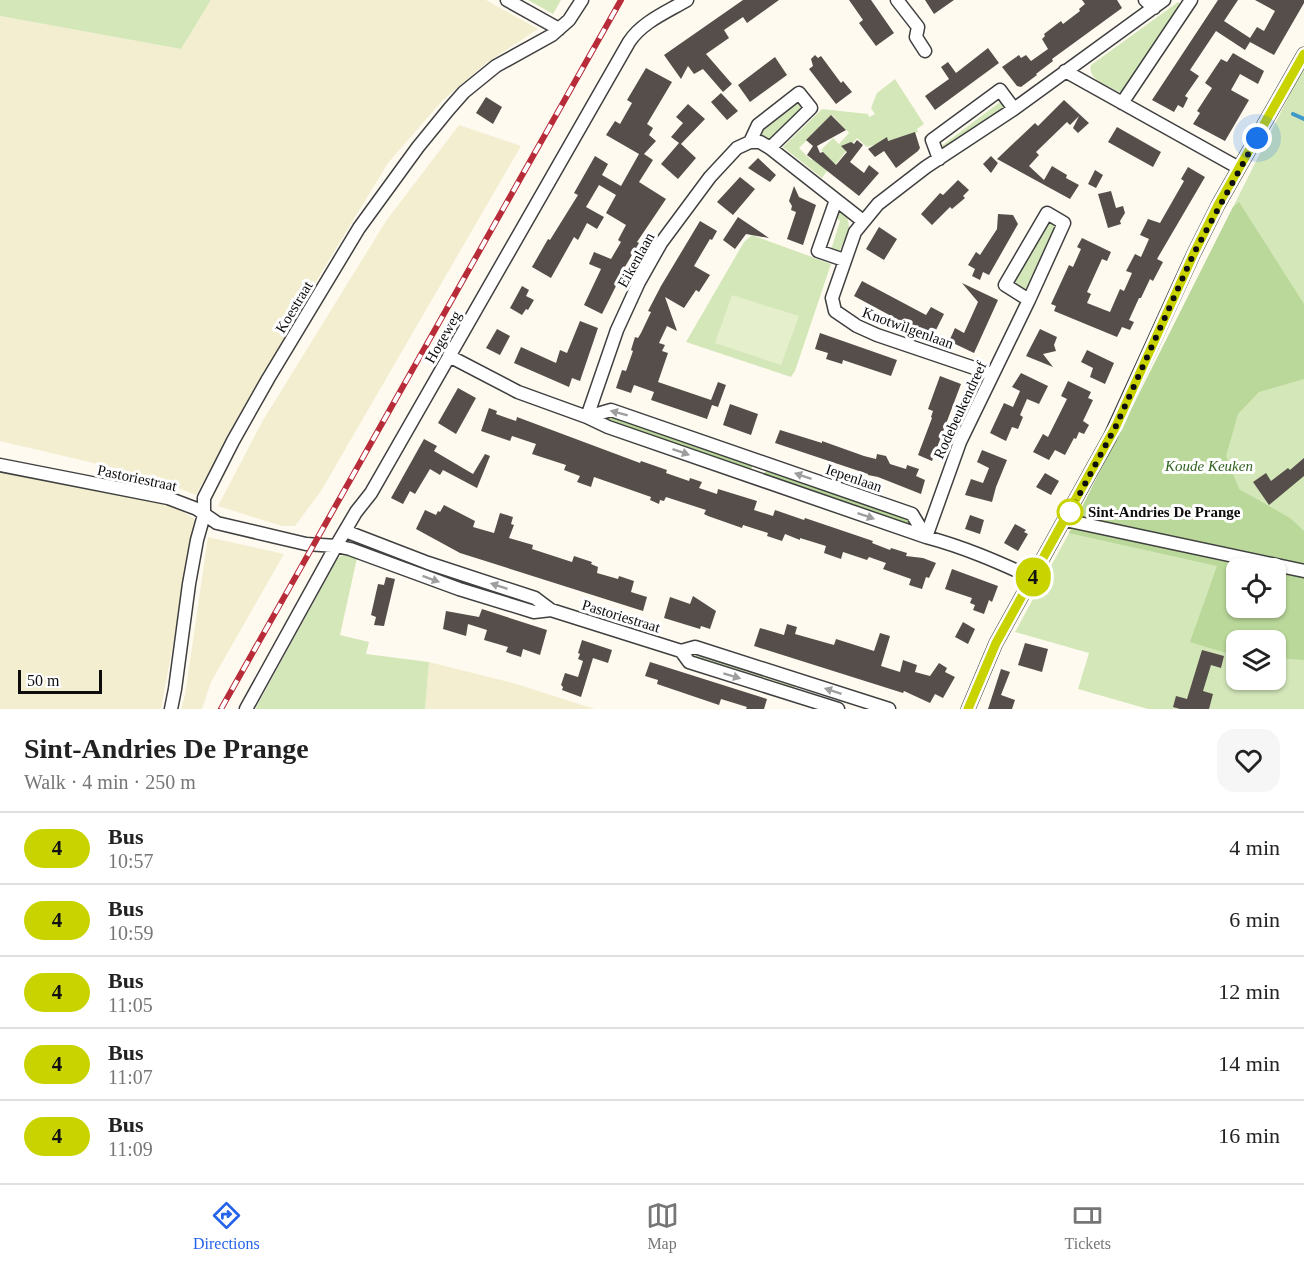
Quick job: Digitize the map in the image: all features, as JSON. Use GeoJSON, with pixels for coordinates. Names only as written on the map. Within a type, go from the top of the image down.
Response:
{"type":"FeatureCollection","features":[{"type":"Feature","properties":{"kind":"street"},"geometry":{"type":"LineString","coordinates":[[507,0],[560,29]]}},
{"type":"Feature","properties":{"kind":"street","name":"Koestraat"},"geometry":{"type":"LineString","coordinates":[[171,709],[189,584],[204,514],[204,498],[233,441],[359,228],[418,147],[464,92],[496,66],[560,29],[582,0]]}},
{"type":"Feature","properties":{"kind":"street","name":"Hogeweg"},"geometry":{"type":"LineString","coordinates":[[246,709],[336,546],[356,512],[371,494],[629,42],[647,23],[687,0]]}},
{"type":"Feature","properties":{"kind":"street"},"geometry":{"type":"LineString","coordinates":[[897,0],[918,27],[916,38],[926,51]]}},
{"type":"Feature","properties":{"kind":"street","name":"Knotwilgenlaan"},"geometry":{"type":"LineString","coordinates":[[992,374],[877,335],[839,315],[833,307],[832,298],[855,232],[878,204],[939,159],[1014,109],[1149,4],[1164,0]]}},
{"type":"Feature","properties":{"kind":"street"},"geometry":{"type":"LineString","coordinates":[[1122,103],[1191,0]]}},
{"type":"Feature","properties":{"kind":"street"},"geometry":{"type":"LineString","coordinates":[[968,709],[996,643],[1116,426],[1194,253],[1304,54]]}},
{"type":"Feature","properties":{"kind":"street"},"geometry":{"type":"LineString","coordinates":[[1065,71],[1239,168]]}},
{"type":"Feature","properties":{"kind":"street"},"geometry":{"type":"LineString","coordinates":[[939,159],[932,140],[1000,90],[1014,109]]}},
{"type":"Feature","properties":{"kind":"street","name":"Eikenlaan"},"geometry":{"type":"LineString","coordinates":[[587,417],[617,330],[656,252],[710,177],[737,148],[750,142],[758,124],[799,93],[810,108],[770,148]]}},
{"type":"Feature","properties":{"kind":"street"},"geometry":{"type":"LineString","coordinates":[[750,142],[760,142],[770,148],[863,220]]}},
{"type":"Feature","properties":{"kind":"street"},"geometry":{"type":"LineString","coordinates":[[836,200],[818,250],[844,260]]}},
{"type":"Feature","properties":{"kind":"street","name":"Rodebeukendreef"},"geometry":{"type":"LineString","coordinates":[[926,537],[954,457],[992,374],[1029,300],[1065,223],[1047,213],[1005,285],[1029,300]]}},
{"type":"Feature","properties":{"kind":"street"},"geometry":{"type":"LineString","coordinates":[[449,356],[518,392],[609,427],[980,554],[1033,578]]}},
{"type":"Feature","properties":{"kind":"street","name":"Iepenlaan"},"geometry":{"type":"LineString","coordinates":[[587,417],[611,410],[912,514],[926,537]]}},
{"type":"Feature","properties":{"kind":"street"},"geometry":{"type":"LineString","coordinates":[[755,478],[761,461]]}},
{"type":"Feature","properties":{"kind":"street","name":"Pastoriestraat"},"geometry":{"type":"LineString","coordinates":[[0,465],[168,498],[197,508],[217,523],[322,547],[336,546],[459,589],[534,612],[551,610]]}},
{"type":"Feature","properties":{"kind":"street"},"geometry":{"type":"LineString","coordinates":[[1065,520],[1304,571]]}},
{"type":"Feature","properties":{"kind":"street","name":"Pastoriestraat"},"geometry":{"type":"LineString","coordinates":[[345,531],[405,555],[535,598],[551,610],[681,651],[695,647],[889,709]]}},
{"type":"Feature","properties":{"kind":"street"},"geometry":{"type":"LineString","coordinates":[[401,568],[405,555]]}},
{"type":"Feature","properties":{"kind":"street"},"geometry":{"type":"LineString","coordinates":[[459,589],[463,574]]}},
{"type":"Feature","properties":{"kind":"street","name":"Pastoriestraat"},"geometry":{"type":"LineString","coordinates":[[681,651],[689,662],[838,709]]}},
{"type":"Feature","properties":{"kind":"street"},"geometry":{"type":"LineString","coordinates":[[798,696],[802,681]]}},
{"type":"Feature","properties":{"kind":"shaded area"},"geometry":{"type":"Polygon","coordinates":[[[211,0],[486,0],[538,29],[485,64],[442,101],[388,163],[321,273],[196,495],[149,476],[0,441],[0,16],[181,49],[211,0]]]}},
{"type":"Feature","properties":{"kind":"shaded area"},"geometry":{"type":"Polygon","coordinates":[[[459,125],[521,146],[321,491],[295,526],[282,526],[218,506],[262,422],[386,221],[459,125]]]}},
{"type":"Feature","properties":{"kind":"shaded area"},"geometry":{"type":"Polygon","coordinates":[[[0,471],[164,500],[196,520],[161,709],[0,709],[0,471]]]}},
{"type":"Feature","properties":{"kind":"shaded area"},"geometry":{"type":"Polygon","coordinates":[[[208,537],[284,554],[211,682],[202,709],[181,709],[185,695],[208,537]]]}},
{"type":"Feature","properties":{"kind":"shaded area"},"geometry":{"type":"Polygon","coordinates":[[[429,662],[513,683],[595,709],[425,709],[429,662]]]}},
{"type":"Feature","properties":{"kind":"green space"},"geometry":{"type":"Polygon","coordinates":[[[0,0],[211,0],[181,49],[0,16],[0,0]]]}},
{"type":"Feature","properties":{"kind":"green space"},"geometry":{"type":"Polygon","coordinates":[[[528,0],[561,0],[553,14],[528,0]]]}},
{"type":"Feature","properties":{"kind":"green space"},"geometry":{"type":"Polygon","coordinates":[[[1178,2],[1181,4],[1126,89],[1117,91],[1095,78],[1091,65],[1178,2]]]}},
{"type":"Feature","properties":{"kind":"green space","name":"Koude Keuken"},"geometry":{"type":"Polygon","coordinates":[[[1304,66],[1304,709],[1148,709],[1078,689],[1089,653],[1015,632],[1069,533],[1304,66]]]}},
{"type":"Feature","properties":{"kind":"green space"},"geometry":{"type":"Polygon","coordinates":[[[895,79],[924,124],[917,129],[918,132],[867,147],[857,138],[835,165],[823,167],[827,171],[822,178],[783,147],[822,109],[868,114],[869,117],[875,114],[871,108],[877,93],[895,79]],[[832,115],[799,148],[811,160],[823,152],[821,150],[833,138],[839,144],[849,133],[832,115]]]}},
{"type":"Feature","properties":{"kind":"green space"},"geometry":{"type":"Polygon","coordinates":[[[796,102],[799,102],[802,109],[772,139],[762,137],[761,131],[796,102]]]}},
{"type":"Feature","properties":{"kind":"green space"},"geometry":{"type":"Polygon","coordinates":[[[1000,102],[1005,108],[942,150],[940,147],[1000,102]]]}},
{"type":"Feature","properties":{"kind":"green space","name":"Koude Keuken"},"geometry":{"type":"Polygon","coordinates":[[[1239,202],[1304,304],[1304,379],[1259,392],[1238,414],[1226,456],[1239,489],[1290,518],[1304,531],[1304,660],[1286,659],[1286,630],[1226,630],[1226,653],[1190,642],[1217,566],[1069,533],[1233,207],[1239,202]]]}},
{"type":"Feature","properties":{"kind":"green space"},"geometry":{"type":"Polygon","coordinates":[[[839,209],[848,220],[849,225],[839,253],[831,250],[840,221],[835,216],[839,209]]]}},
{"type":"Feature","properties":{"kind":"green space"},"geometry":{"type":"Polygon","coordinates":[[[1049,221],[1056,226],[1029,286],[1026,289],[1020,289],[1014,284],[1014,280],[1049,221]]]}},
{"type":"Feature","properties":{"kind":"green space"},"geometry":{"type":"Polygon","coordinates":[[[752,235],[831,264],[791,377],[686,342],[744,242],[752,235]]]}},
{"type":"Feature","properties":{"kind":"green space"},"geometry":{"type":"Polygon","coordinates":[[[732,295],[799,316],[781,365],[715,343],[732,295]]]}},
{"type":"Feature","properties":{"kind":"green space"},"geometry":{"type":"Polygon","coordinates":[[[608,414],[752,464],[752,467],[750,470],[609,422],[606,418],[608,414]]]}},
{"type":"Feature","properties":{"kind":"green space"},"geometry":{"type":"Polygon","coordinates":[[[767,469],[907,516],[910,522],[908,525],[766,476],[764,474],[767,469]]]}},
{"type":"Feature","properties":{"kind":"green space"},"geometry":{"type":"Polygon","coordinates":[[[343,555],[357,558],[340,635],[369,642],[366,654],[429,662],[425,709],[255,709],[338,558],[343,555]]]}},
{"type":"Feature","properties":{"kind":"green space"},"geometry":{"type":"Polygon","coordinates":[[[694,652],[739,668],[744,666],[795,684],[795,687],[789,690],[786,685],[748,673],[744,675],[693,658],[694,652]]]}},
{"type":"Feature","properties":{"kind":"building"},"geometry":{"type":"Polygon","coordinates":[[[743,0],[779,0],[747,23],[743,17],[724,30],[729,38],[706,54],[732,84],[723,92],[703,69],[694,74],[688,66],[681,79],[664,55],[743,0]]]}},
{"type":"Feature","properties":{"kind":"building"},"geometry":{"type":"Polygon","coordinates":[[[849,0],[871,0],[894,33],[876,46],[859,23],[863,20],[849,0]]]}},
{"type":"Feature","properties":{"kind":"building"},"geometry":{"type":"Polygon","coordinates":[[[925,0],[954,0],[934,14],[925,0]]]}},
{"type":"Feature","properties":{"kind":"building"},"geometry":{"type":"Polygon","coordinates":[[[1082,0],[1117,0],[1122,8],[1052,59],[1053,61],[1021,87],[1017,86],[1002,67],[1019,55],[1021,58],[1026,55],[1031,61],[1048,49],[1042,39],[1044,34],[1061,21],[1063,24],[1080,11],[1079,9],[1085,4],[1082,0]]]}},
{"type":"Feature","properties":{"kind":"building"},"geometry":{"type":"Polygon","coordinates":[[[1218,0],[1238,0],[1224,21],[1250,38],[1257,27],[1264,31],[1275,11],[1255,0],[1304,0],[1304,3],[1274,55],[1250,42],[1245,50],[1216,31],[1190,70],[1199,76],[1185,96],[1188,98],[1183,108],[1178,105],[1174,112],[1152,100],[1218,0]]]}},
{"type":"Feature","properties":{"kind":"building"},"geometry":{"type":"Polygon","coordinates":[[[988,48],[999,63],[935,110],[925,96],[949,79],[941,67],[948,62],[956,73],[988,48]]]}},
{"type":"Feature","properties":{"kind":"building"},"geometry":{"type":"Polygon","coordinates":[[[1233,53],[1264,71],[1258,84],[1240,74],[1231,90],[1249,100],[1225,141],[1193,124],[1200,113],[1197,111],[1212,88],[1205,83],[1221,59],[1227,62],[1233,53]]]}},
{"type":"Feature","properties":{"kind":"building"},"geometry":{"type":"Polygon","coordinates":[[[815,55],[818,58],[821,56],[841,83],[843,81],[852,92],[836,104],[809,69],[813,66],[811,59],[815,55]]]}},
{"type":"Feature","properties":{"kind":"building"},"geometry":{"type":"Polygon","coordinates":[[[775,57],[787,75],[750,102],[738,85],[775,57]]]}},
{"type":"Feature","properties":{"kind":"building"},"geometry":{"type":"Polygon","coordinates":[[[646,68],[672,82],[647,124],[653,128],[649,135],[656,141],[644,154],[653,160],[639,182],[666,199],[637,242],[639,243],[619,277],[602,314],[584,305],[601,269],[589,264],[594,252],[611,259],[621,242],[618,240],[626,225],[606,213],[616,195],[599,185],[586,207],[604,217],[597,229],[587,223],[578,240],[574,237],[551,278],[532,267],[578,195],[574,193],[595,156],[608,164],[602,175],[621,186],[639,154],[606,135],[615,121],[620,124],[632,103],[627,100],[646,68]]]}},
{"type":"Feature","properties":{"kind":"building"},"geometry":{"type":"Polygon","coordinates":[[[721,93],[738,111],[727,120],[711,102],[721,93]]]}},
{"type":"Feature","properties":{"kind":"building"},"geometry":{"type":"Polygon","coordinates":[[[486,97],[502,107],[493,124],[476,113],[486,97]]]}},
{"type":"Feature","properties":{"kind":"building"},"geometry":{"type":"Polygon","coordinates":[[[1064,100],[1089,123],[1078,133],[1073,128],[1079,116],[1070,125],[1067,122],[1036,152],[1039,155],[1029,166],[1044,180],[1052,166],[1067,175],[1066,178],[1079,185],[1070,199],[997,159],[1035,123],[1038,126],[1064,100]]]}},
{"type":"Feature","properties":{"kind":"building"},"geometry":{"type":"Polygon","coordinates":[[[688,104],[705,119],[681,144],[696,158],[678,179],[661,164],[679,143],[671,137],[683,123],[676,117],[688,104]]]}},
{"type":"Feature","properties":{"kind":"building"},"geometry":{"type":"Polygon","coordinates":[[[831,115],[846,130],[817,146],[820,153],[823,152],[836,165],[847,152],[841,146],[851,142],[854,144],[857,140],[863,145],[850,162],[864,173],[869,165],[879,173],[859,196],[807,155],[813,146],[806,140],[831,115]]]}},
{"type":"Feature","properties":{"kind":"building"},"geometry":{"type":"Polygon","coordinates":[[[1117,127],[1161,152],[1153,167],[1108,142],[1117,127]]]}},
{"type":"Feature","properties":{"kind":"building"},"geometry":{"type":"Polygon","coordinates":[[[915,132],[920,148],[896,168],[884,151],[875,157],[868,149],[887,137],[888,141],[915,132]]]}},
{"type":"Feature","properties":{"kind":"building"},"geometry":{"type":"Polygon","coordinates":[[[991,156],[998,163],[991,173],[983,164],[991,156]]]}},
{"type":"Feature","properties":{"kind":"building"},"geometry":{"type":"Polygon","coordinates":[[[758,158],[776,175],[770,182],[748,168],[758,158]]]}},
{"type":"Feature","properties":{"kind":"building"},"geometry":{"type":"Polygon","coordinates":[[[1188,167],[1205,177],[1157,259],[1163,262],[1153,281],[1150,279],[1139,298],[1129,320],[1134,322],[1130,330],[1122,327],[1117,337],[1054,311],[1056,306],[1051,304],[1069,265],[1073,267],[1081,249],[1077,247],[1082,238],[1111,252],[1107,261],[1102,259],[1087,292],[1091,294],[1087,303],[1110,312],[1120,289],[1124,291],[1132,273],[1126,271],[1135,254],[1141,257],[1149,239],[1140,235],[1148,219],[1160,223],[1184,181],[1181,179],[1188,167]]]}},
{"type":"Feature","properties":{"kind":"building"},"geometry":{"type":"Polygon","coordinates":[[[1095,170],[1103,175],[1096,188],[1088,184],[1095,170]]]}},
{"type":"Feature","properties":{"kind":"building"},"geometry":{"type":"Polygon","coordinates":[[[740,177],[755,189],[733,215],[717,202],[740,177]]]}},
{"type":"Feature","properties":{"kind":"building"},"geometry":{"type":"Polygon","coordinates":[[[958,180],[969,190],[963,196],[965,198],[952,209],[950,207],[932,225],[921,214],[940,193],[943,195],[958,180]]]}},
{"type":"Feature","properties":{"kind":"building"},"geometry":{"type":"Polygon","coordinates":[[[794,186],[799,197],[816,205],[803,245],[787,239],[796,212],[791,210],[792,206],[789,201],[794,186]]]}},
{"type":"Feature","properties":{"kind":"building"},"geometry":{"type":"Polygon","coordinates":[[[1111,191],[1116,208],[1123,206],[1125,213],[1120,221],[1121,224],[1108,228],[1098,194],[1111,191]]]}},
{"type":"Feature","properties":{"kind":"building"},"geometry":{"type":"Polygon","coordinates":[[[998,214],[1013,215],[1018,224],[989,275],[983,272],[980,280],[972,276],[975,269],[968,265],[976,252],[980,255],[997,229],[998,214]]]}},
{"type":"Feature","properties":{"kind":"building"},"geometry":{"type":"Polygon","coordinates":[[[738,217],[769,238],[746,234],[735,249],[723,240],[738,217]]]}},
{"type":"Feature","properties":{"kind":"building"},"geometry":{"type":"Polygon","coordinates":[[[700,221],[717,231],[694,266],[710,275],[699,292],[696,290],[684,308],[665,297],[677,331],[667,326],[659,343],[665,345],[662,351],[668,353],[658,382],[711,400],[718,382],[726,385],[718,407],[712,405],[707,419],[651,400],[654,392],[634,385],[631,393],[616,388],[622,370],[626,371],[635,337],[638,338],[651,312],[648,311],[700,221]]]}},
{"type":"Feature","properties":{"kind":"building"},"geometry":{"type":"Polygon","coordinates":[[[879,227],[897,239],[884,260],[866,249],[879,227]]]}},
{"type":"Feature","properties":{"kind":"building"},"geometry":{"type":"Polygon","coordinates":[[[862,281],[926,315],[931,307],[944,314],[932,338],[854,296],[862,281]]]}},
{"type":"Feature","properties":{"kind":"building"},"geometry":{"type":"Polygon","coordinates":[[[962,283],[998,300],[974,353],[953,343],[954,340],[950,339],[955,328],[964,333],[978,302],[962,283]]]}},
{"type":"Feature","properties":{"kind":"building"},"geometry":{"type":"Polygon","coordinates":[[[522,286],[529,290],[526,296],[534,300],[522,315],[510,308],[522,286]]]}},
{"type":"Feature","properties":{"kind":"building"},"geometry":{"type":"Polygon","coordinates":[[[580,321],[598,328],[580,381],[572,378],[569,387],[514,363],[521,347],[556,363],[560,350],[567,353],[580,321]]]}},
{"type":"Feature","properties":{"kind":"building"},"geometry":{"type":"Polygon","coordinates":[[[497,329],[510,336],[500,355],[486,348],[497,329]]]}},
{"type":"Feature","properties":{"kind":"building"},"geometry":{"type":"Polygon","coordinates":[[[1040,329],[1057,337],[1054,345],[1056,351],[1043,354],[1053,367],[1026,356],[1040,329]]]}},
{"type":"Feature","properties":{"kind":"building"},"geometry":{"type":"Polygon","coordinates":[[[820,333],[897,360],[891,376],[843,360],[842,364],[826,359],[828,353],[815,349],[820,333]]]}},
{"type":"Feature","properties":{"kind":"building"},"geometry":{"type":"Polygon","coordinates":[[[1087,350],[1114,363],[1105,384],[1090,377],[1093,368],[1081,362],[1087,350]]]}},
{"type":"Feature","properties":{"kind":"building"},"geometry":{"type":"Polygon","coordinates":[[[1021,373],[1048,386],[1039,404],[1027,399],[1020,415],[1023,417],[1018,429],[1012,427],[1006,441],[990,433],[1004,403],[1013,407],[1020,391],[1012,387],[1021,373]]]}},
{"type":"Feature","properties":{"kind":"building"},"geometry":{"type":"Polygon","coordinates":[[[940,376],[961,384],[932,461],[918,455],[932,418],[933,411],[928,409],[940,376]]]}},
{"type":"Feature","properties":{"kind":"building"},"geometry":{"type":"Polygon","coordinates":[[[1068,381],[1091,392],[1088,398],[1093,400],[1083,421],[1089,425],[1084,434],[1079,432],[1076,439],[1074,438],[1065,455],[1055,450],[1049,460],[1033,452],[1043,434],[1048,437],[1067,399],[1061,396],[1068,381]]]}},
{"type":"Feature","properties":{"kind":"building"},"geometry":{"type":"Polygon","coordinates":[[[458,388],[476,398],[456,434],[438,423],[458,388]]]}},
{"type":"Feature","properties":{"kind":"building"},"geometry":{"type":"Polygon","coordinates":[[[730,404],[758,414],[751,435],[723,425],[730,404]]]}},
{"type":"Feature","properties":{"kind":"building"},"geometry":{"type":"Polygon","coordinates":[[[489,408],[497,411],[496,414],[516,421],[517,417],[640,463],[641,461],[667,470],[666,473],[689,481],[690,478],[702,482],[699,488],[717,494],[718,489],[757,501],[754,510],[773,516],[775,510],[804,520],[805,518],[873,541],[872,543],[890,550],[891,548],[907,553],[906,556],[923,558],[936,563],[929,578],[926,577],[922,589],[909,585],[911,579],[883,569],[886,563],[869,557],[867,560],[843,552],[841,559],[824,553],[826,546],[785,534],[782,541],[767,536],[768,533],[743,525],[742,528],[708,516],[704,514],[706,510],[666,497],[664,501],[660,500],[659,504],[650,500],[651,497],[594,477],[591,487],[577,482],[580,476],[564,470],[566,465],[532,454],[536,444],[512,436],[510,441],[481,431],[489,408]]]}},
{"type":"Feature","properties":{"kind":"building"},"geometry":{"type":"Polygon","coordinates":[[[780,430],[876,459],[877,454],[886,456],[890,464],[906,469],[907,465],[919,469],[916,476],[925,480],[921,494],[878,477],[775,443],[780,430]]]}},
{"type":"Feature","properties":{"kind":"building"},"geometry":{"type":"Polygon","coordinates":[[[424,439],[437,446],[434,451],[473,474],[485,454],[490,456],[477,488],[443,470],[440,475],[430,469],[415,494],[410,491],[403,504],[391,498],[424,439]]]}},
{"type":"Feature","properties":{"kind":"building"},"geometry":{"type":"Polygon","coordinates":[[[982,450],[1007,460],[992,502],[965,495],[971,479],[983,483],[989,468],[977,462],[982,450]]]}},
{"type":"Feature","properties":{"kind":"building"},"geometry":{"type":"Polygon","coordinates":[[[1304,458],[1304,476],[1269,505],[1253,482],[1266,473],[1271,481],[1288,468],[1290,470],[1304,458]]]}},
{"type":"Feature","properties":{"kind":"building"},"geometry":{"type":"Polygon","coordinates":[[[1045,473],[1059,481],[1051,495],[1036,487],[1045,473]]]}},
{"type":"Feature","properties":{"kind":"building"},"geometry":{"type":"Polygon","coordinates":[[[444,505],[475,521],[473,527],[494,533],[500,513],[513,517],[511,524],[514,525],[509,538],[533,545],[532,549],[572,562],[574,556],[592,562],[591,564],[598,567],[597,573],[634,581],[631,592],[647,597],[643,611],[460,553],[416,529],[425,510],[436,515],[444,505]]]}},
{"type":"Feature","properties":{"kind":"building"},"geometry":{"type":"Polygon","coordinates":[[[970,515],[984,520],[980,534],[965,529],[970,515]]]}},
{"type":"Feature","properties":{"kind":"building"},"geometry":{"type":"Polygon","coordinates":[[[1015,524],[1026,530],[1024,532],[1028,534],[1018,551],[1004,543],[1015,524]]]}},
{"type":"Feature","properties":{"kind":"building"},"geometry":{"type":"Polygon","coordinates":[[[952,569],[998,586],[984,614],[973,610],[975,605],[970,603],[972,598],[945,589],[952,569]]]}},
{"type":"Feature","properties":{"kind":"building"},"geometry":{"type":"Polygon","coordinates":[[[386,577],[395,579],[384,626],[374,625],[376,617],[371,615],[378,584],[384,585],[386,577]]]}},
{"type":"Feature","properties":{"kind":"building"},"geometry":{"type":"Polygon","coordinates":[[[693,596],[716,611],[710,629],[701,626],[700,629],[664,618],[670,597],[690,604],[693,596]]]}},
{"type":"Feature","properties":{"kind":"building"},"geometry":{"type":"Polygon","coordinates":[[[482,609],[547,630],[540,655],[523,649],[521,657],[506,652],[508,647],[484,640],[487,630],[468,624],[466,636],[443,629],[446,611],[479,617],[482,609]]]}},
{"type":"Feature","properties":{"kind":"building"},"geometry":{"type":"Polygon","coordinates":[[[963,622],[975,629],[968,644],[955,637],[963,622]]]}},
{"type":"Feature","properties":{"kind":"building"},"geometry":{"type":"Polygon","coordinates":[[[787,624],[797,627],[795,634],[834,645],[836,639],[874,651],[880,633],[890,636],[881,666],[900,672],[903,660],[917,665],[915,672],[930,676],[939,663],[947,668],[945,672],[955,677],[943,698],[935,694],[930,703],[904,691],[903,693],[754,646],[760,628],[784,635],[787,624]]]}},
{"type":"Feature","properties":{"kind":"building"},"geometry":{"type":"Polygon","coordinates":[[[582,640],[612,650],[608,663],[593,658],[581,697],[562,690],[561,685],[565,673],[578,677],[583,661],[578,659],[582,640]]]}},
{"type":"Feature","properties":{"kind":"building"},"geometry":{"type":"Polygon","coordinates":[[[1025,643],[1048,649],[1042,672],[1018,665],[1025,643]]]}},
{"type":"Feature","properties":{"kind":"building"},"geometry":{"type":"Polygon","coordinates":[[[1202,650],[1224,656],[1221,668],[1211,665],[1203,691],[1213,694],[1209,709],[1173,707],[1176,696],[1187,699],[1202,650]]]}},
{"type":"Feature","properties":{"kind":"building"},"geometry":{"type":"Polygon","coordinates":[[[650,662],[767,699],[764,709],[746,709],[747,707],[721,699],[719,705],[657,684],[658,680],[645,676],[650,662]]]}},
{"type":"Feature","properties":{"kind":"building"},"geometry":{"type":"Polygon","coordinates":[[[1001,669],[1010,672],[1001,695],[1015,700],[1012,709],[988,709],[1001,669]]]}},
{"type":"Feature","properties":{"kind":"waterway"},"geometry":{"type":"LineString","coordinates":[[1293,114],[1304,119]]}},
{"type":"Feature","properties":{"kind":"railway"},"geometry":{"type":"LineString","coordinates":[[221,709],[621,0]]}},
{"type":"Feature","properties":{"kind":"bus line","name":"4"},"geometry":{"type":"LineString","coordinates":[[968,709],[996,643],[1116,426],[1218,205],[1304,54]]}},
{"type":"Feature","properties":{"kind":"place","name":"Sint-Andries De Prange"},"geometry":{"type":"Point","coordinates":[1070,512]}},
{"type":"Feature","properties":{"kind":"route"},"geometry":{"type":"LineString","coordinates":[[1070,512],[1116,426],[1218,205],[1257,138]]}}]}
